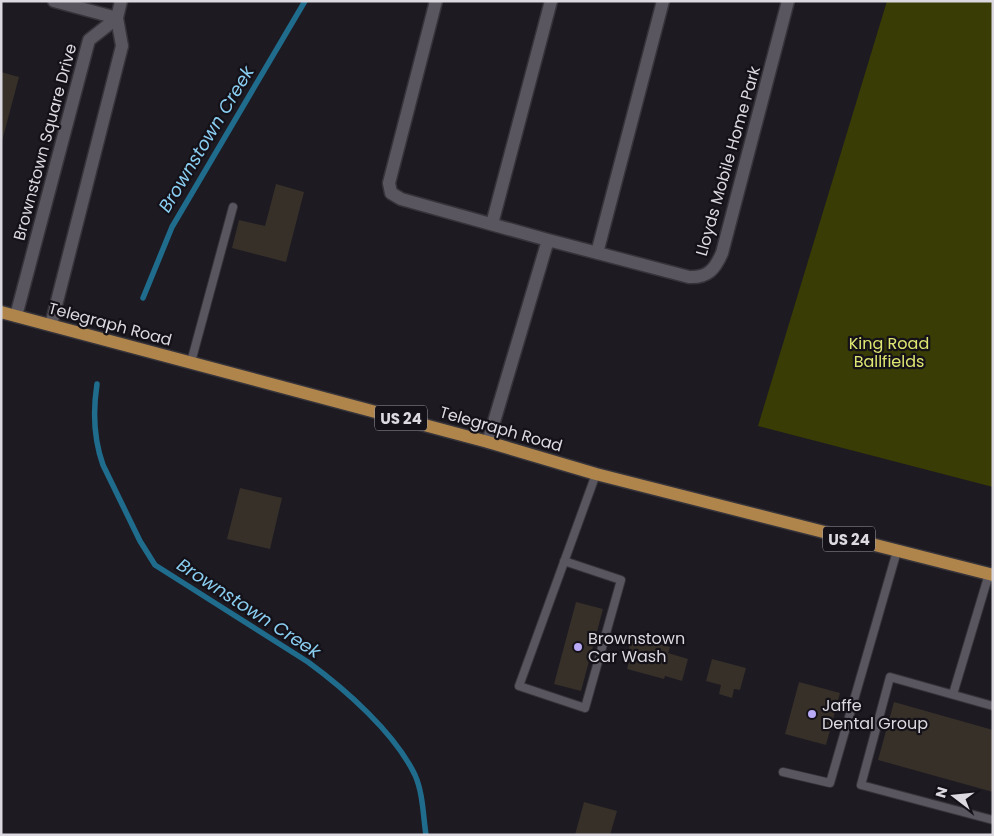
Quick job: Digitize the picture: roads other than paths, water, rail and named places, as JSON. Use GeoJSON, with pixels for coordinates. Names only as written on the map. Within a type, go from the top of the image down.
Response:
{"type":"FeatureCollection","features":[{"type":"Feature","properties":{"kind":"main road","name":"Telegraph Road"},"geometry":{"type":"LineString","coordinates":[[1,312],[488,442],[596,474],[991,575]]}},
{"type":"Feature","properties":{"kind":"street"},"geometry":{"type":"LineString","coordinates":[[54,1],[117,18]]}},
{"type":"Feature","properties":{"kind":"street"},"geometry":{"type":"LineString","coordinates":[[51,325],[122,46],[117,18],[121,1]]}},
{"type":"Feature","properties":{"kind":"street","name":"Lloyds Mobile Home Park"},"geometry":{"type":"LineString","coordinates":[[436,1],[389,183],[391,193],[401,198],[548,240],[689,277],[703,276],[715,268],[722,253],[788,1]]}},
{"type":"Feature","properties":{"kind":"street"},"geometry":{"type":"LineString","coordinates":[[492,224],[552,1]]}},
{"type":"Feature","properties":{"kind":"street"},"geometry":{"type":"LineString","coordinates":[[597,253],[663,1]]}},
{"type":"Feature","properties":{"kind":"street","name":"Brownstown Square Drive"},"geometry":{"type":"LineString","coordinates":[[16,316],[89,40],[117,18]]}},
{"type":"Feature","properties":{"kind":"street"},"geometry":{"type":"LineString","coordinates":[[488,442],[548,240]]}},
{"type":"Feature","properties":{"kind":"lane"},"geometry":{"type":"LineString","coordinates":[[191,362],[233,207]]}},
{"type":"Feature","properties":{"kind":"lane"},"geometry":{"type":"LineString","coordinates":[[564,561],[621,580],[584,708],[519,686],[564,561],[596,474]]}},
{"type":"Feature","properties":{"kind":"lane"},"geometry":{"type":"LineString","coordinates":[[783,772],[830,783],[897,551]]}},
{"type":"Feature","properties":{"kind":"lane"},"geometry":{"type":"LineString","coordinates":[[953,694],[991,575]]}},
{"type":"Feature","properties":{"kind":"lane"},"geometry":{"type":"LineString","coordinates":[[993,706],[890,677],[860,785],[993,820]]}},
{"type":"Feature","properties":{"kind":"waterway","name":"Brownstown Creek"},"geometry":{"type":"LineString","coordinates":[[143,298],[172,227],[305,1]]}},
{"type":"Feature","properties":{"kind":"waterway","name":"Brownstown Creek"},"geometry":{"type":"LineString","coordinates":[[97,384],[95,425],[103,465],[140,541],[155,565],[308,662],[338,685],[368,713],[395,743],[415,775],[421,797],[426,835]]}},
{"type":"Feature","properties":{"kind":"place","name":"Brownstown Car Wash"},"geometry":{"type":"Point","coordinates":[578,647]}},
{"type":"Feature","properties":{"kind":"place","name":"Jaffe Dental Group"},"geometry":{"type":"Point","coordinates":[812,714]}},
{"type":"Feature","properties":{"kind":"park label","name":"King Road Ballfields"},"geometry":{"type":"Point","coordinates":[889,352]}}]}
